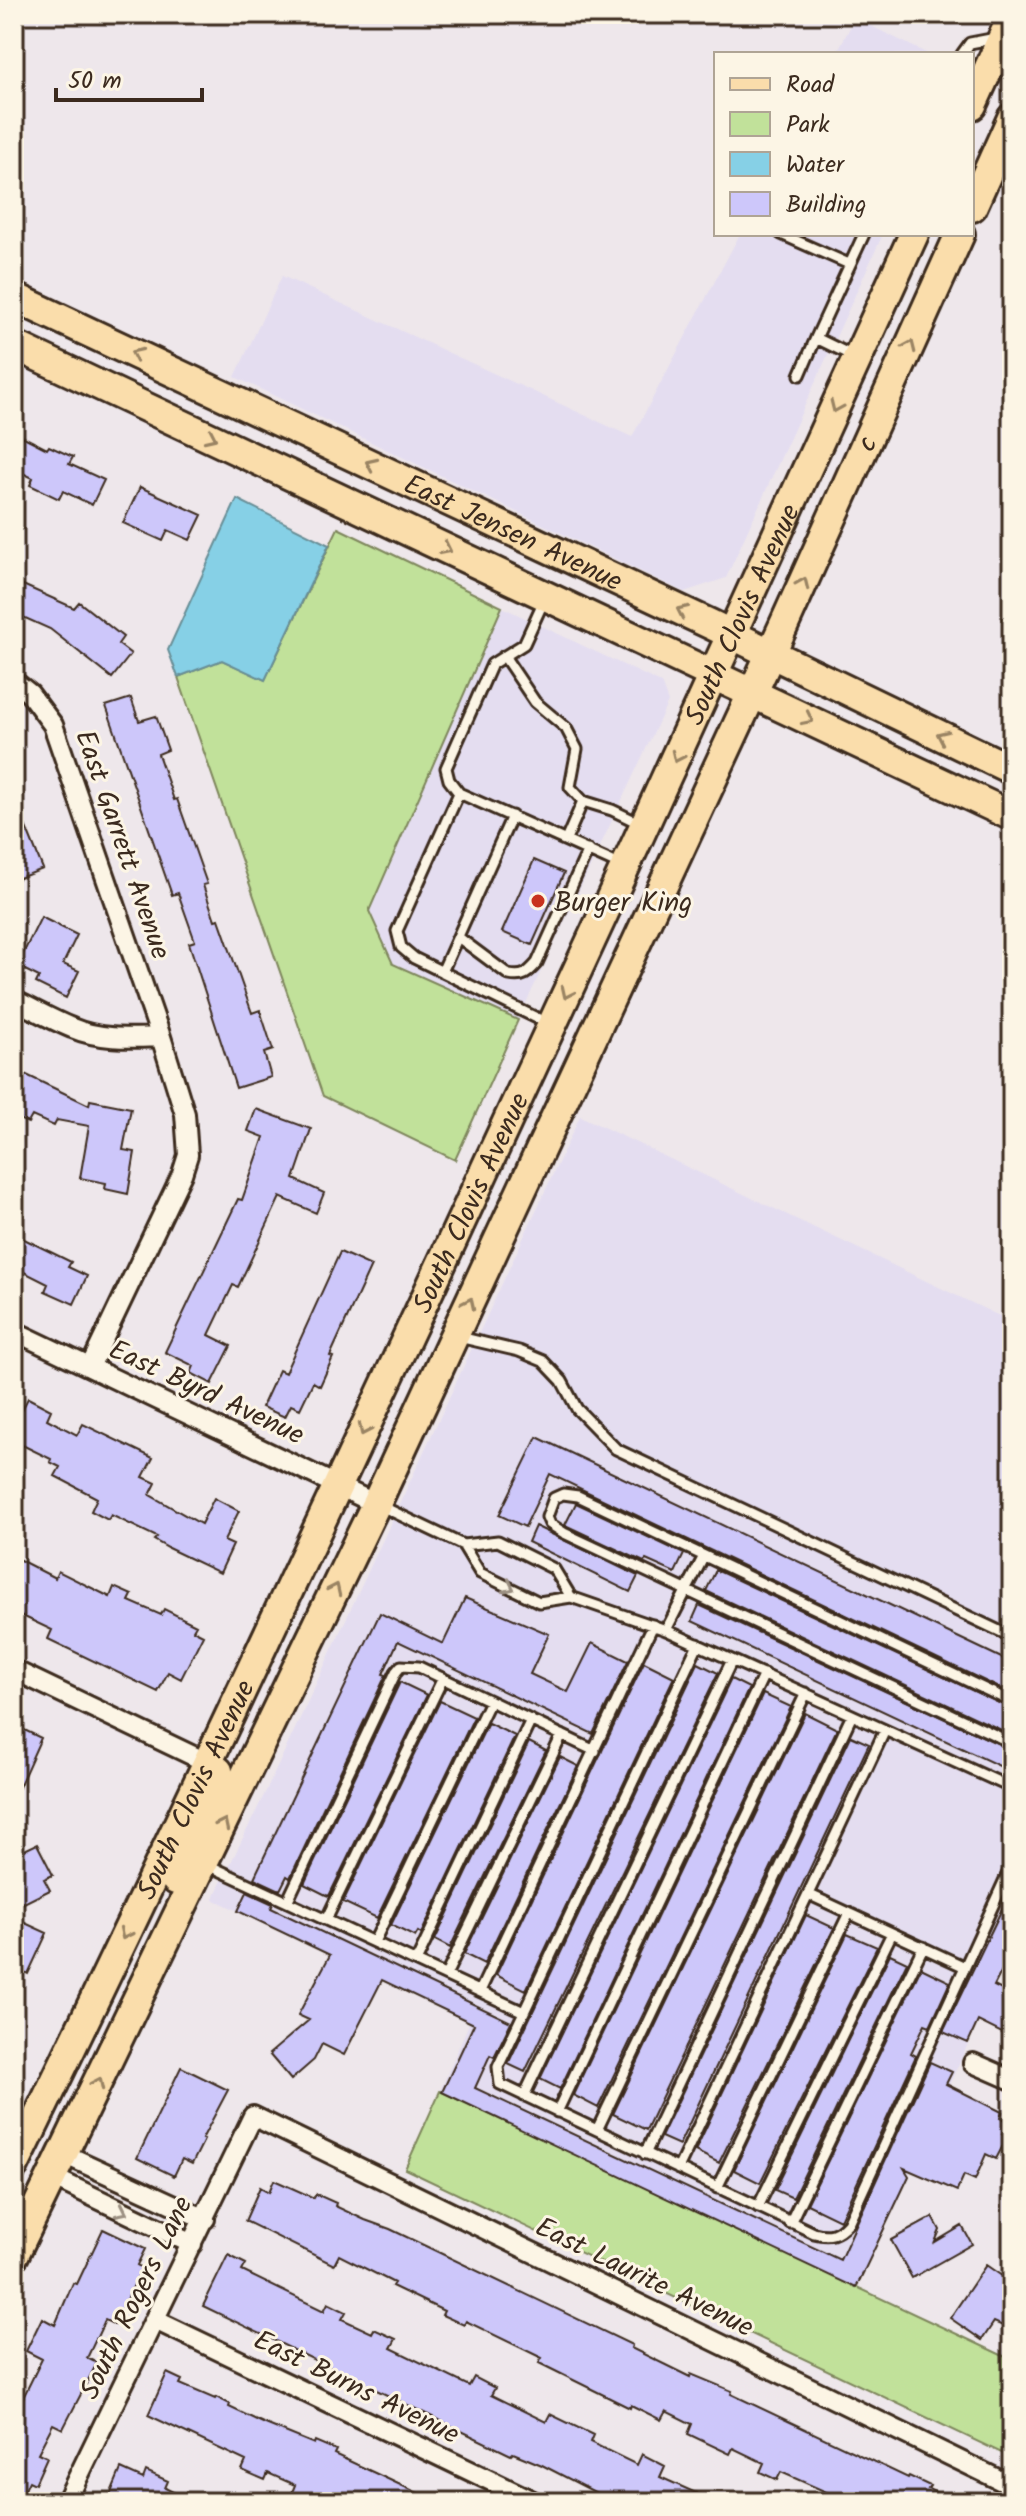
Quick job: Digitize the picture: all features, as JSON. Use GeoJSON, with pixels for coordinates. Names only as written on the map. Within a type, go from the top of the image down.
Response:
{"type":"FeatureCollection","features":[{"type":"Feature","properties":{"kind":"main road"},"geometry":{"type":"LineString","coordinates":[[974,101],[1008,26]]}},
{"type":"Feature","properties":{"kind":"main road"},"geometry":{"type":"LineString","coordinates":[[974,203],[1012,118]]}},
{"type":"Feature","properties":{"kind":"main road","name":"South Clovis Avenue"},"geometry":{"type":"LineString","coordinates":[[14,2166],[208,1763],[645,826],[913,236]]}},
{"type":"Feature","properties":{"kind":"main road","name":"c"},"geometry":{"type":"LineString","coordinates":[[771,654],[959,236]]}},
{"type":"Feature","properties":{"kind":"main road","name":"East Jensen Avenue"},"geometry":{"type":"LineString","coordinates":[[14,297],[733,635],[1012,770]]}},
{"type":"Feature","properties":{"kind":"main road","name":"East Jensen Avenue"},"geometry":{"type":"LineString","coordinates":[[14,345],[1012,816]]}},
{"type":"Feature","properties":{"kind":"main road","name":"South Clovis Avenue"},"geometry":{"type":"LineString","coordinates":[[14,2255],[376,1504],[771,654]]}},
{"type":"Feature","properties":{"kind":"main road"},"geometry":{"type":"LineString","coordinates":[[166,1942],[163,1932],[165,1905],[217,1790],[218,1771],[208,1763]]}},
{"type":"Feature","properties":{"kind":"street","name":"East Garrett Avenue"},"geometry":{"type":"LineString","coordinates":[[14,681],[30,694],[53,725],[185,1114],[188,1155],[90,1367]]}},
{"type":"Feature","properties":{"kind":"street"},"geometry":{"type":"LineString","coordinates":[[14,1000],[71,1028],[94,1035],[161,1037]]}},
{"type":"Feature","properties":{"kind":"street","name":"East Byrd Avenue"},"geometry":{"type":"LineString","coordinates":[[14,1331],[376,1504]]}},
{"type":"Feature","properties":{"kind":"street"},"geometry":{"type":"LineString","coordinates":[[14,1670],[208,1763]]}},
{"type":"Feature","properties":{"kind":"street"},"geometry":{"type":"LineString","coordinates":[[973,2063],[1012,2080]]}},
{"type":"Feature","properties":{"kind":"street","name":"South Rogers Lane"},"geometry":{"type":"LineString","coordinates":[[66,2502],[253,2116]]}},
{"type":"Feature","properties":{"kind":"street","name":"East Laurite Avenue"},"geometry":{"type":"LineString","coordinates":[[253,2116],[1012,2486]]}},
{"type":"Feature","properties":{"kind":"street"},"geometry":{"type":"LineString","coordinates":[[58,2165],[205,2219]]}},
{"type":"Feature","properties":{"kind":"street"},"geometry":{"type":"LineString","coordinates":[[58,2165],[192,2244]]}},
{"type":"Feature","properties":{"kind":"street","name":"East Burns Avenue"},"geometry":{"type":"LineString","coordinates":[[155,2320],[535,2502]]}},
{"type":"Feature","properties":{"kind":"lane"},"geometry":{"type":"LineString","coordinates":[[963,52],[970,43],[1008,26]]}},
{"type":"Feature","properties":{"kind":"lane"},"geometry":{"type":"LineString","coordinates":[[786,236],[849,264]]}},
{"type":"Feature","properties":{"kind":"lane"},"geometry":{"type":"LineString","coordinates":[[800,375],[863,236]]}},
{"type":"Feature","properties":{"kind":"lane"},"geometry":{"type":"LineString","coordinates":[[816,338],[858,359]]}},
{"type":"Feature","properties":{"kind":"lane"},"geometry":{"type":"LineString","coordinates":[[545,597],[524,644],[492,664],[446,768],[449,780],[459,793],[625,867]]}},
{"type":"Feature","properties":{"kind":"lane"},"geometry":{"type":"LineString","coordinates":[[504,656],[535,702],[566,728],[577,749],[570,787],[583,801],[612,810],[645,826]]}},
{"type":"Feature","properties":{"kind":"lane"},"geometry":{"type":"LineString","coordinates":[[459,793],[397,931],[401,947],[414,958],[552,1025]]}},
{"type":"Feature","properties":{"kind":"lane"},"geometry":{"type":"LineString","coordinates":[[566,840],[583,801]]}},
{"type":"Feature","properties":{"kind":"lane"},"geometry":{"type":"LineString","coordinates":[[442,972],[512,816]]}},
{"type":"Feature","properties":{"kind":"lane"},"geometry":{"type":"LineString","coordinates":[[458,937],[509,975],[519,977],[528,974],[537,963],[588,850]]}},
{"type":"Feature","properties":{"kind":"lane"},"geometry":{"type":"LineString","coordinates":[[453,1336],[519,1351],[543,1361],[562,1381],[577,1409],[616,1449],[1012,1637]]}},
{"type":"Feature","properties":{"kind":"lane"},"geometry":{"type":"LineString","coordinates":[[1012,1702],[578,1496],[563,1494],[554,1498],[547,1517],[550,1524],[1012,1743]]}},
{"type":"Feature","properties":{"kind":"lane"},"geometry":{"type":"LineString","coordinates":[[376,1504],[463,1545],[498,1541],[554,1569],[571,1597]]}},
{"type":"Feature","properties":{"kind":"lane"},"geometry":{"type":"LineString","coordinates":[[463,1545],[480,1573],[539,1602],[571,1597],[666,1630],[1012,1788]]}},
{"type":"Feature","properties":{"kind":"lane"},"geometry":{"type":"LineString","coordinates":[[666,1630],[704,1556]]}},
{"type":"Feature","properties":{"kind":"lane"},"geometry":{"type":"LineString","coordinates":[[480,1991],[653,1625]]}},
{"type":"Feature","properties":{"kind":"lane"},"geometry":{"type":"LineString","coordinates":[[698,1644],[498,2067],[500,2084],[790,2223],[828,2236],[842,2230],[848,2223],[1012,1864]]}},
{"type":"Feature","properties":{"kind":"lane"},"geometry":{"type":"LineString","coordinates":[[524,2096],[732,1660]]}},
{"type":"Feature","properties":{"kind":"lane"},"geometry":{"type":"LineString","coordinates":[[287,1902],[401,1666],[408,1665],[443,1678],[595,1751]]}},
{"type":"Feature","properties":{"kind":"lane"},"geometry":{"type":"LineString","coordinates":[[557,2112],[764,1674]]}},
{"type":"Feature","properties":{"kind":"lane"},"geometry":{"type":"LineString","coordinates":[[326,1920],[443,1678]]}},
{"type":"Feature","properties":{"kind":"lane"},"geometry":{"type":"LineString","coordinates":[[597,2130],[806,1693]]}},
{"type":"Feature","properties":{"kind":"lane"},"geometry":{"type":"LineString","coordinates":[[374,1942],[490,1701]]}},
{"type":"Feature","properties":{"kind":"lane"},"geometry":{"type":"LineString","coordinates":[[645,2154],[852,1715]]}},
{"type":"Feature","properties":{"kind":"lane"},"geometry":{"type":"LineString","coordinates":[[416,1962],[531,1720]]}},
{"type":"Feature","properties":{"kind":"lane"},"geometry":{"type":"LineString","coordinates":[[678,2169],[885,1730]]}},
{"type":"Feature","properties":{"kind":"lane"},"geometry":{"type":"LineString","coordinates":[[446,1975],[562,1735]]}},
{"type":"Feature","properties":{"kind":"lane"},"geometry":{"type":"LineString","coordinates":[[204,1864],[524,2012]]}},
{"type":"Feature","properties":{"kind":"lane"},"geometry":{"type":"LineString","coordinates":[[808,1894],[965,1967]]}},
{"type":"Feature","properties":{"kind":"lane"},"geometry":{"type":"LineString","coordinates":[[717,2188],[849,1913]]}},
{"type":"Feature","properties":{"kind":"lane"},"geometry":{"type":"LineString","coordinates":[[758,2207],[892,1933]]}},
{"type":"Feature","properties":{"kind":"lane"},"geometry":{"type":"LineString","coordinates":[[790,2223],[923,1947]]}},
{"type":"Feature","properties":{"kind":"shaded area"},"geometry":{"type":"Polygon","coordinates":[[[855,18],[924,52],[837,52],[855,18]]]}},
{"type":"Feature","properties":{"kind":"shaded area"},"geometry":{"type":"Polygon","coordinates":[[[739,236],[882,236],[726,578],[684,592],[235,377],[282,276],[632,437],[739,236]]]}},
{"type":"Feature","properties":{"kind":"shaded area"},"geometry":{"type":"Polygon","coordinates":[[[502,607],[661,683],[668,702],[518,1020],[393,964],[369,911],[502,607]]]}},
{"type":"Feature","properties":{"kind":"shaded area"},"geometry":{"type":"Polygon","coordinates":[[[580,1116],[1012,1322],[1012,1948],[857,2286],[440,2091],[470,2021],[213,1899],[580,1116]]]}},
{"type":"Feature","properties":{"kind":"green space"},"geometry":{"type":"Polygon","coordinates":[[[338,528],[502,607],[369,911],[393,964],[518,1020],[455,1160],[323,1096],[178,677],[222,660],[265,680],[338,528]]]}},
{"type":"Feature","properties":{"kind":"green space"},"geometry":{"type":"Polygon","coordinates":[[[440,2091],[1012,2360],[1012,2458],[405,2169],[440,2091]]]}},
{"type":"Feature","properties":{"kind":"water"},"geometry":{"type":"Polygon","coordinates":[[[237,499],[329,545],[265,680],[222,660],[178,677],[168,650],[237,499]]]}},
{"type":"Feature","properties":{"kind":"building"},"geometry":{"type":"Polygon","coordinates":[[[14,432],[47,449],[49,446],[73,457],[69,464],[104,480],[92,505],[63,491],[59,499],[30,485],[33,478],[14,469],[14,432]]]}},
{"type":"Feature","properties":{"kind":"building"},"geometry":{"type":"Polygon","coordinates":[[[140,487],[202,515],[190,540],[168,530],[163,541],[123,523],[140,487]]]}},
{"type":"Feature","properties":{"kind":"building"},"geometry":{"type":"Polygon","coordinates":[[[14,581],[74,608],[79,602],[123,637],[118,644],[131,654],[112,678],[50,629],[14,613],[14,581]]]}},
{"type":"Feature","properties":{"kind":"building"},"geometry":{"type":"Polygon","coordinates":[[[131,698],[139,721],[156,716],[168,750],[158,754],[207,884],[203,885],[215,920],[219,919],[252,1013],[260,1010],[273,1050],[264,1053],[271,1077],[236,1088],[189,943],[195,941],[178,893],[172,895],[106,706],[131,698]]]}},
{"type":"Feature","properties":{"kind":"building"},"geometry":{"type":"Polygon","coordinates":[[[14,798],[43,869],[14,880],[14,798]]]}},
{"type":"Feature","properties":{"kind":"building"},"geometry":{"type":"Polygon","coordinates":[[[534,860],[564,873],[532,945],[502,932],[534,860]]]}},
{"type":"Feature","properties":{"kind":"building"},"geometry":{"type":"Polygon","coordinates":[[[41,917],[77,935],[63,964],[79,971],[66,998],[36,983],[39,977],[17,966],[41,917]]]}},
{"type":"Feature","properties":{"kind":"building"},"geometry":{"type":"Polygon","coordinates":[[[14,1069],[89,1105],[90,1100],[131,1108],[123,1150],[135,1152],[128,1194],[105,1189],[106,1183],[80,1178],[89,1126],[57,1120],[54,1126],[32,1116],[28,1123],[14,1117],[14,1069]]]}},
{"type":"Feature","properties":{"kind":"building"},"geometry":{"type":"Polygon","coordinates":[[[256,1109],[311,1129],[294,1179],[324,1193],[316,1213],[280,1197],[238,1287],[233,1285],[209,1335],[231,1346],[212,1384],[191,1373],[194,1366],[165,1352],[238,1199],[242,1200],[264,1137],[248,1131],[256,1109]]]}},
{"type":"Feature","properties":{"kind":"building"},"geometry":{"type":"Polygon","coordinates":[[[20,1237],[71,1262],[68,1267],[87,1276],[74,1304],[45,1291],[48,1284],[14,1267],[14,1250],[20,1237]]]}},
{"type":"Feature","properties":{"kind":"building"},"geometry":{"type":"Polygon","coordinates":[[[340,1252],[371,1266],[330,1356],[333,1357],[320,1386],[313,1382],[300,1409],[291,1405],[285,1417],[262,1407],[279,1370],[285,1373],[340,1252]]]}},
{"type":"Feature","properties":{"kind":"building"},"geometry":{"type":"Polygon","coordinates":[[[28,1398],[51,1410],[47,1419],[77,1435],[83,1424],[153,1458],[143,1477],[156,1483],[150,1495],[201,1524],[214,1498],[239,1511],[224,1541],[233,1545],[220,1573],[154,1540],[157,1537],[111,1515],[108,1520],[91,1511],[97,1498],[55,1476],[60,1467],[50,1462],[51,1459],[14,1441],[14,1406],[22,1410],[28,1398]]]}},
{"type":"Feature","properties":{"kind":"building"},"geometry":{"type":"Polygon","coordinates":[[[537,1437],[1012,1663],[1012,1694],[550,1474],[525,1527],[499,1515],[537,1437]]]}},
{"type":"Feature","properties":{"kind":"building"},"geometry":{"type":"Polygon","coordinates":[[[576,1503],[684,1554],[675,1573],[565,1525],[576,1503]]]}},
{"type":"Feature","properties":{"kind":"building"},"geometry":{"type":"Polygon","coordinates":[[[535,1526],[638,1576],[630,1592],[528,1542],[535,1526]]]}},
{"type":"Feature","properties":{"kind":"building"},"geometry":{"type":"Polygon","coordinates":[[[14,1557],[55,1578],[58,1571],[110,1597],[114,1587],[132,1595],[129,1601],[161,1615],[164,1609],[196,1625],[193,1630],[203,1635],[181,1679],[168,1672],[158,1692],[48,1639],[52,1630],[14,1612],[14,1557]]]}},
{"type":"Feature","properties":{"kind":"building"},"geometry":{"type":"Polygon","coordinates":[[[716,1570],[1012,1709],[1012,1735],[706,1591],[716,1570]]]}},
{"type":"Feature","properties":{"kind":"building"},"geometry":{"type":"Polygon","coordinates":[[[465,1598],[549,1634],[530,1674],[568,1692],[592,1643],[628,1661],[593,1734],[398,1641],[383,1674],[386,1675],[290,1878],[287,1876],[280,1890],[254,1878],[380,1613],[443,1644],[465,1598]]]}},
{"type":"Feature","properties":{"kind":"building"},"geometry":{"type":"Polygon","coordinates":[[[699,1605],[1012,1750],[1012,1772],[692,1621],[699,1605]]]}},
{"type":"Feature","properties":{"kind":"building"},"geometry":{"type":"Polygon","coordinates":[[[644,1662],[674,1677],[526,1990],[496,1975],[644,1662]]]}},
{"type":"Feature","properties":{"kind":"building"},"geometry":{"type":"Polygon","coordinates":[[[698,1663],[718,1673],[525,2072],[508,2064],[698,1663]]]}},
{"type":"Feature","properties":{"kind":"building"},"geometry":{"type":"Polygon","coordinates":[[[731,1679],[749,1688],[560,2089],[540,2079],[731,1679]]]}},
{"type":"Feature","properties":{"kind":"building"},"geometry":{"type":"Polygon","coordinates":[[[400,1682],[427,1695],[329,1896],[326,1895],[304,1884],[400,1682]]]}},
{"type":"Feature","properties":{"kind":"building"},"geometry":{"type":"Polygon","coordinates":[[[763,1694],[791,1707],[598,2108],[573,2095],[763,1694]]]}},
{"type":"Feature","properties":{"kind":"building"},"geometry":{"type":"Polygon","coordinates":[[[440,1701],[474,1717],[377,1918],[343,1902],[440,1701]]]}},
{"type":"Feature","properties":{"kind":"building"},"geometry":{"type":"Polygon","coordinates":[[[805,1713],[837,1729],[646,2130],[613,2114],[805,1713]]]}},
{"type":"Feature","properties":{"kind":"building"},"geometry":{"type":"Polygon","coordinates":[[[488,1723],[515,1736],[421,1934],[418,1932],[415,1937],[391,1925],[488,1723]]]}},
{"type":"Feature","properties":{"kind":"building"},"geometry":{"type":"Polygon","coordinates":[[[14,1725],[41,1738],[14,1798],[14,1725]]]}},
{"type":"Feature","properties":{"kind":"building"},"geometry":{"type":"Polygon","coordinates":[[[851,1736],[869,1744],[679,2145],[661,2137],[851,1736]]]}},
{"type":"Feature","properties":{"kind":"building"},"geometry":{"type":"Polygon","coordinates":[[[529,1742],[546,1751],[450,1948],[435,1940],[529,1742]]]}},
{"type":"Feature","properties":{"kind":"building"},"geometry":{"type":"Polygon","coordinates":[[[560,1757],[578,1766],[484,1964],[464,1954],[560,1757]]]}},
{"type":"Feature","properties":{"kind":"building"},"geometry":{"type":"Polygon","coordinates":[[[37,1844],[53,1875],[44,1879],[50,1890],[14,1908],[14,1855],[37,1844]]]}},
{"type":"Feature","properties":{"kind":"building"},"geometry":{"type":"Polygon","coordinates":[[[1012,1888],[1012,1950],[994,1986],[1012,1995],[1012,2038],[978,2021],[968,2043],[943,2032],[1012,1888]]]}},
{"type":"Feature","properties":{"kind":"building"},"geometry":{"type":"Polygon","coordinates":[[[247,1892],[273,1904],[271,1908],[511,2022],[494,2057],[490,2055],[475,2088],[840,2260],[930,2062],[952,2072],[946,2084],[1002,2112],[1000,2118],[1008,2122],[1002,2134],[1008,2136],[996,2159],[986,2154],[975,2180],[964,2175],[957,2191],[904,2168],[909,2176],[856,2288],[442,2092],[474,2024],[382,1980],[344,2055],[322,2044],[314,2060],[291,2080],[269,2054],[309,2020],[298,2015],[330,1955],[238,1911],[247,1892]]]}},
{"type":"Feature","properties":{"kind":"building"},"geometry":{"type":"Polygon","coordinates":[[[806,1915],[834,1928],[719,2163],[695,2151],[806,1915]]]}},
{"type":"Feature","properties":{"kind":"building"},"geometry":{"type":"Polygon","coordinates":[[[14,1918],[47,1933],[28,1974],[14,1967],[14,1918]]]}},
{"type":"Feature","properties":{"kind":"building"},"geometry":{"type":"Polygon","coordinates":[[[847,1934],[877,1947],[760,2183],[734,2170],[847,1934]]]}},
{"type":"Feature","properties":{"kind":"building"},"geometry":{"type":"Polygon","coordinates":[[[890,1954],[907,1962],[793,2198],[775,2190],[890,1954]]]}},
{"type":"Feature","properties":{"kind":"building"},"geometry":{"type":"Polygon","coordinates":[[[921,1968],[950,1982],[930,2026],[925,2024],[911,2053],[916,2056],[840,2220],[807,2204],[921,1968]]]}},
{"type":"Feature","properties":{"kind":"building"},"geometry":{"type":"Polygon","coordinates":[[[181,2067],[228,2090],[192,2164],[182,2159],[174,2176],[137,2158],[181,2067]]]}},
{"type":"Feature","properties":{"kind":"building"},"geometry":{"type":"Polygon","coordinates":[[[274,2180],[314,2198],[316,2194],[336,2203],[335,2206],[390,2229],[632,2345],[631,2348],[690,2377],[691,2374],[732,2391],[731,2394],[930,2486],[928,2489],[957,2502],[838,2502],[840,2498],[781,2472],[777,2480],[760,2472],[764,2463],[733,2448],[730,2454],[688,2434],[692,2424],[666,2411],[661,2420],[631,2405],[630,2408],[539,2363],[542,2358],[466,2321],[464,2325],[442,2315],[444,2311],[392,2286],[394,2283],[339,2255],[334,2265],[245,2221],[260,2187],[269,2192],[274,2180]]]}},
{"type":"Feature","properties":{"kind":"building"},"geometry":{"type":"Polygon","coordinates":[[[933,2217],[940,2230],[935,2242],[962,2226],[972,2244],[912,2278],[891,2240],[933,2217]]]}},
{"type":"Feature","properties":{"kind":"building"},"geometry":{"type":"Polygon","coordinates":[[[103,2229],[145,2249],[137,2265],[142,2268],[115,2325],[105,2320],[87,2358],[97,2363],[63,2429],[53,2424],[38,2453],[47,2457],[35,2484],[29,2481],[19,2502],[14,2502],[14,2416],[42,2359],[26,2351],[42,2318],[55,2325],[73,2283],[77,2284],[103,2229]]]}},
{"type":"Feature","properties":{"kind":"building"},"geometry":{"type":"Polygon","coordinates":[[[228,2255],[246,2264],[242,2271],[324,2311],[328,2303],[346,2312],[342,2319],[372,2333],[374,2329],[396,2339],[391,2348],[469,2386],[474,2377],[495,2388],[491,2395],[546,2422],[550,2414],[593,2435],[590,2442],[637,2465],[642,2454],[665,2466],[660,2477],[716,2502],[614,2502],[542,2465],[513,2453],[511,2455],[203,2306],[228,2255]]]}},
{"type":"Feature","properties":{"kind":"building"},"geometry":{"type":"Polygon","coordinates":[[[986,2265],[1012,2283],[1012,2330],[994,2322],[982,2340],[950,2318],[986,2265]]]}},
{"type":"Feature","properties":{"kind":"building"},"geometry":{"type":"Polygon","coordinates":[[[167,2373],[182,2380],[180,2384],[216,2397],[230,2404],[229,2407],[263,2423],[336,2450],[334,2454],[437,2502],[288,2502],[295,2485],[268,2473],[265,2480],[242,2470],[246,2461],[148,2415],[167,2373]]]}},
{"type":"Feature","properties":{"kind":"building"},"geometry":{"type":"Polygon","coordinates":[[[121,2469],[143,2479],[146,2471],[168,2481],[165,2488],[193,2502],[107,2502],[121,2469]]]}},
{"type":"Feature","properties":{"kind":"place","name":"Burger King"},"geometry":{"type":"Point","coordinates":[538,901]}}]}
